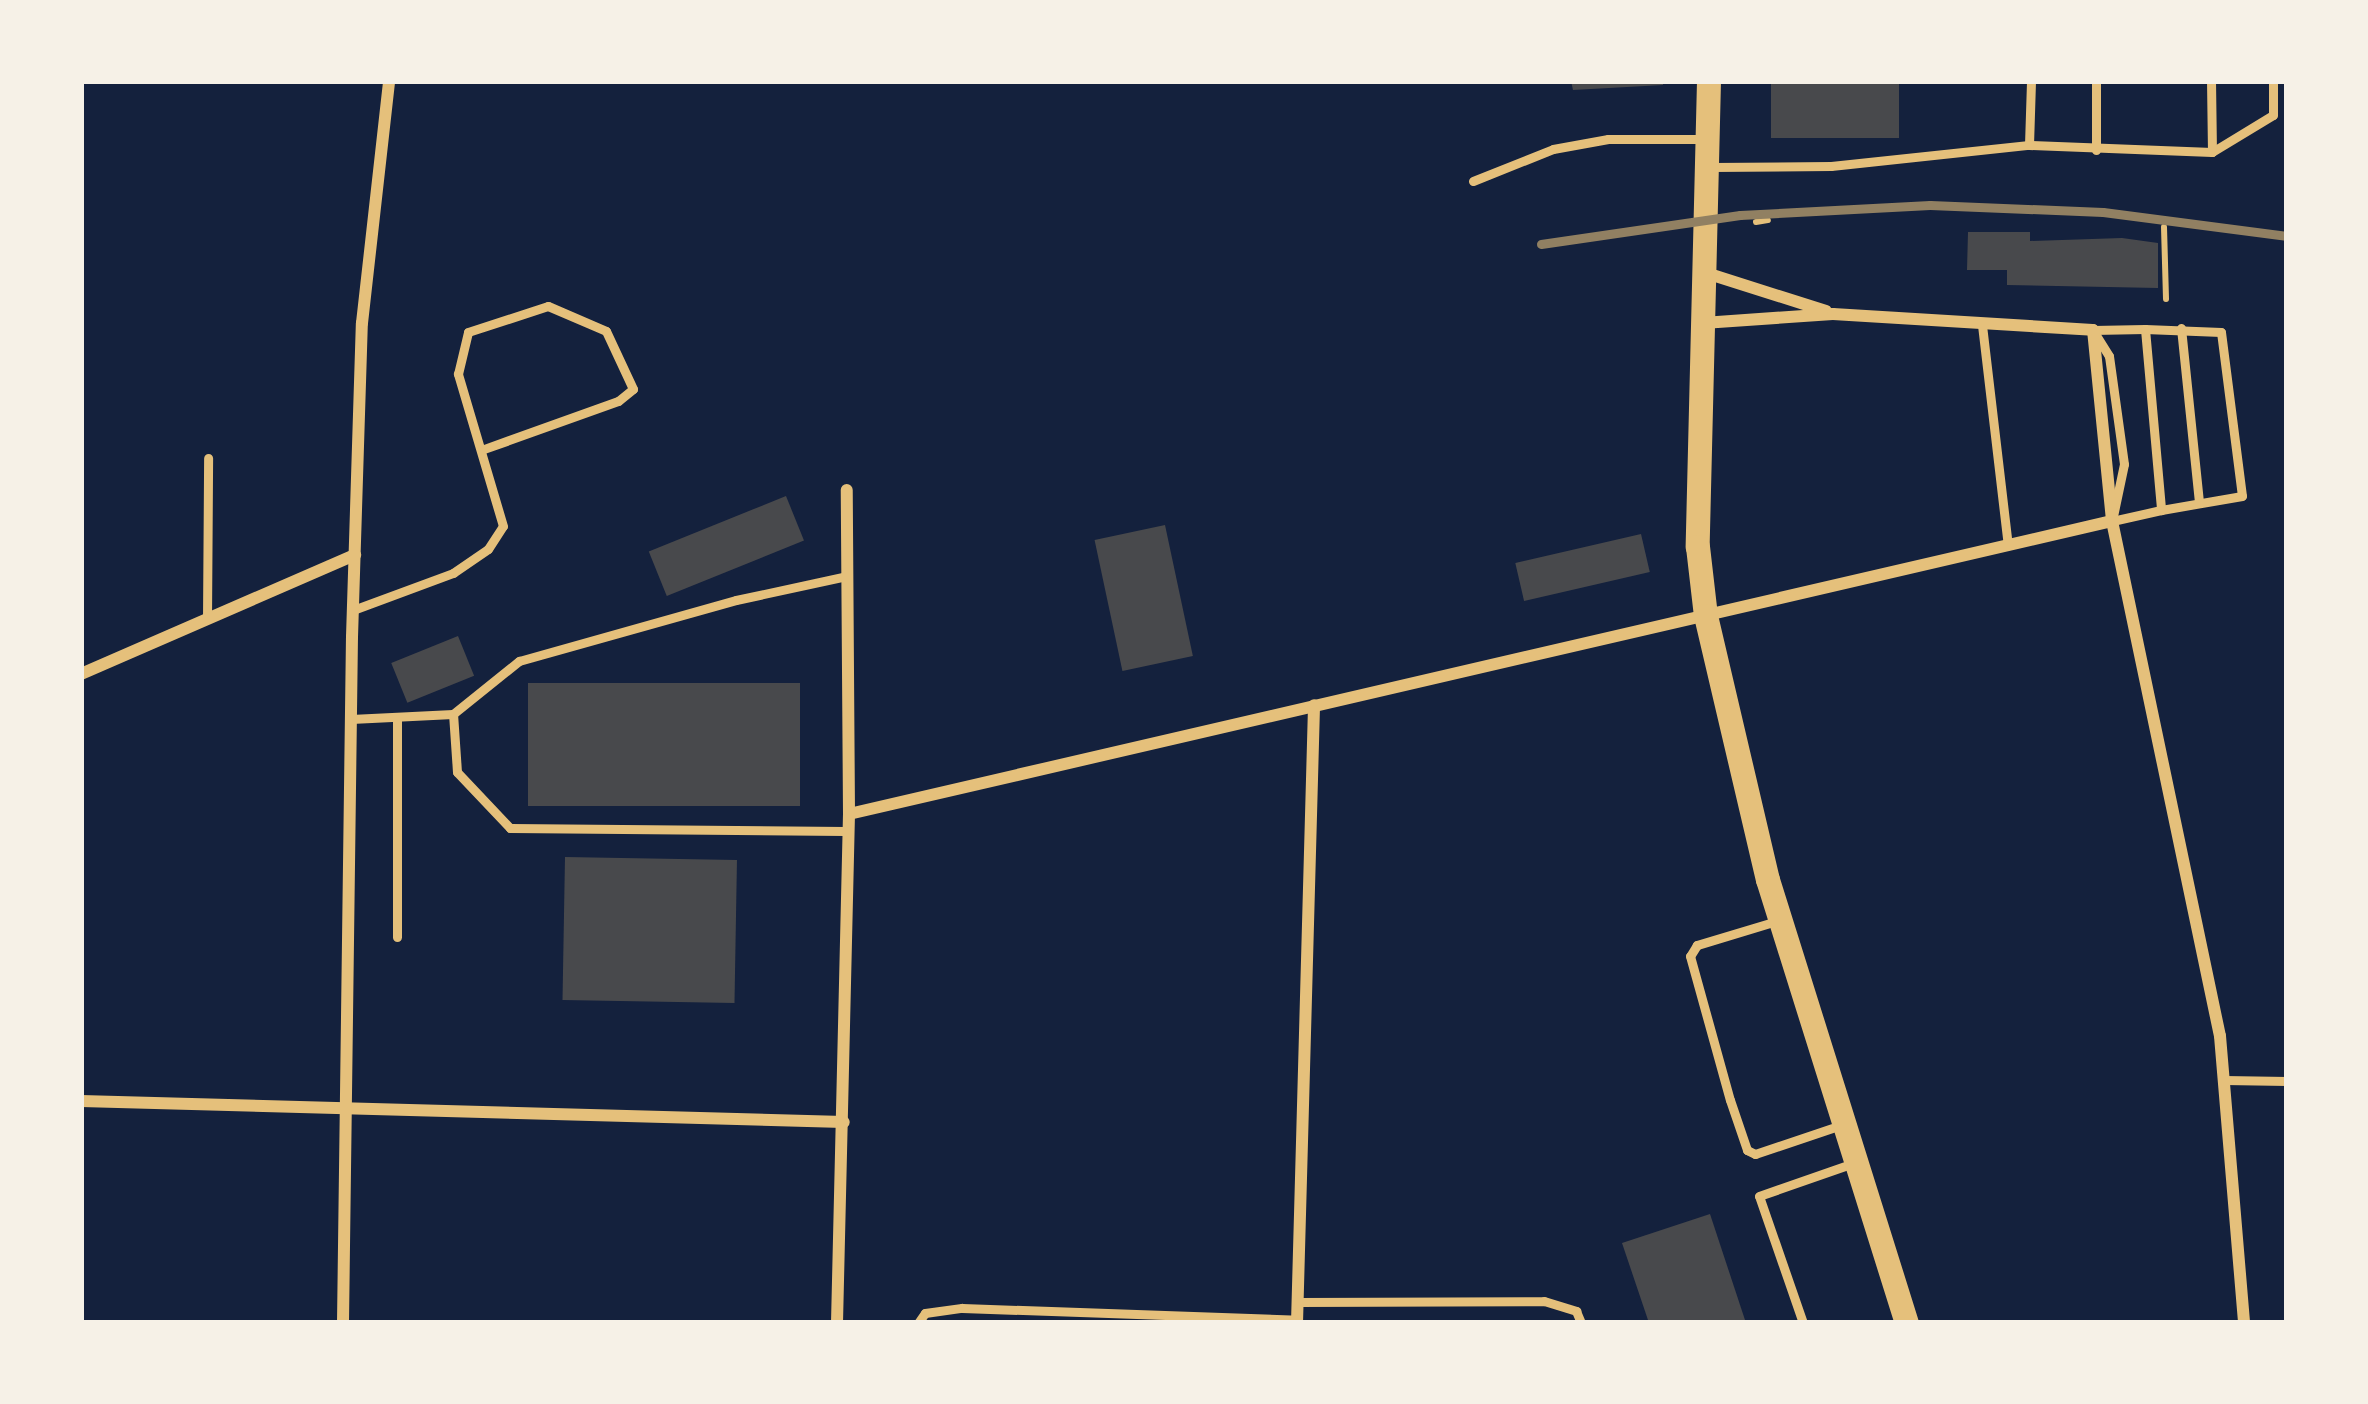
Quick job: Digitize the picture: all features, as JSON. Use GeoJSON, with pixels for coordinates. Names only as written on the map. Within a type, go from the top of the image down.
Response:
{"type":"FeatureCollection","features":[{"type":"Feature","properties":{"kind":"main road"},"geometry":{"type":"LineString","coordinates":[[1709,81],[1698,547],[1706,616],[1780,920],[1907,1323]]}},
{"type":"Feature","properties":{"kind":"street"},"geometry":{"type":"LineString","coordinates":[[343,1323],[362,323],[389,81]]}},
{"type":"Feature","properties":{"kind":"street"},"geometry":{"type":"LineString","coordinates":[[1702,272],[1833,314]]}},
{"type":"Feature","properties":{"kind":"street"},"geometry":{"type":"LineString","coordinates":[[1701,323],[1833,314],[2092,330],[2112,521],[2180,833],[2224,1080],[2243,1323]]}},
{"type":"Feature","properties":{"kind":"street"},"geometry":{"type":"LineString","coordinates":[[837,1323],[849,814],[847,490]]}},
{"type":"Feature","properties":{"kind":"street"},"geometry":{"type":"LineString","coordinates":[[849,814],[2112,521]]}},
{"type":"Feature","properties":{"kind":"street"},"geometry":{"type":"LineString","coordinates":[[81,674],[355,555]]}},
{"type":"Feature","properties":{"kind":"street"},"geometry":{"type":"LineString","coordinates":[[1298,1322],[1314,704]]}},
{"type":"Feature","properties":{"kind":"street"},"geometry":{"type":"LineString","coordinates":[[81,1100],[844,1121]]}},
{"type":"Feature","properties":{"kind":"lane"},"geometry":{"type":"LineString","coordinates":[[2030,145],[2031,81]]}},
{"type":"Feature","properties":{"kind":"lane"},"geometry":{"type":"LineString","coordinates":[[2096,81],[2096,150]]}},
{"type":"Feature","properties":{"kind":"lane"},"geometry":{"type":"LineString","coordinates":[[2211,81],[2212,152]]}},
{"type":"Feature","properties":{"kind":"lane"},"geometry":{"type":"LineString","coordinates":[[1706,167],[1831,166],[2030,145],[2212,152],[2272,115],[2273,81]]}},
{"type":"Feature","properties":{"kind":"lane"},"geometry":{"type":"LineString","coordinates":[[1473,181],[1571,145],[1608,139],[1707,139]]}},
{"type":"Feature","properties":{"kind":"lane"},"geometry":{"type":"LineString","coordinates":[[353,610],[453,573],[488,549],[503,526],[458,374],[468,332],[548,306],[607,332],[633,389],[618,401],[482,450]]}},
{"type":"Feature","properties":{"kind":"lane"},"geometry":{"type":"LineString","coordinates":[[1982,325],[2008,545]]}},
{"type":"Feature","properties":{"kind":"lane"},"geometry":{"type":"LineString","coordinates":[[2180,328],[2199,503]]}},
{"type":"Feature","properties":{"kind":"lane"},"geometry":{"type":"LineString","coordinates":[[2146,329],[2161,510]]}},
{"type":"Feature","properties":{"kind":"lane"},"geometry":{"type":"LineString","coordinates":[[2092,330],[2221,332],[2242,496],[2112,521]]}},
{"type":"Feature","properties":{"kind":"lane"},"geometry":{"type":"LineString","coordinates":[[207,619],[208,458]]}},
{"type":"Feature","properties":{"kind":"lane"},"geometry":{"type":"LineString","coordinates":[[352,719],[453,714],[519,661],[736,600],[848,576]]}},
{"type":"Feature","properties":{"kind":"lane"},"geometry":{"type":"LineString","coordinates":[[453,714],[457,772],[510,828],[845,831]]}},
{"type":"Feature","properties":{"kind":"lane"},"geometry":{"type":"LineString","coordinates":[[397,719],[398,937]]}},
{"type":"Feature","properties":{"kind":"lane"},"geometry":{"type":"LineString","coordinates":[[1780,920],[1697,945],[1690,956],[1730,1100],[1747,1150],[1755,1154],[1842,1125]]}},
{"type":"Feature","properties":{"kind":"lane"},"geometry":{"type":"LineString","coordinates":[[2224,1080],[2287,1081]]}},
{"type":"Feature","properties":{"kind":"lane"},"geometry":{"type":"LineString","coordinates":[[1803,1323],[1759,1196],[1854,1163]]}},
{"type":"Feature","properties":{"kind":"lane"},"geometry":{"type":"LineString","coordinates":[[1298,1302],[1544,1301],[1576,1311],[1581,1323]]}},
{"type":"Feature","properties":{"kind":"lane"},"geometry":{"type":"LineString","coordinates":[[918,1323],[925,1313],[962,1308],[1298,1322]]}},
{"type":"Feature","properties":{"kind":"path"},"geometry":{"type":"LineString","coordinates":[[1756,222],[1768,220]]}},
{"type":"Feature","properties":{"kind":"path"},"geometry":{"type":"LineString","coordinates":[[2164,227],[2166,299]]}},
{"type":"Feature","properties":{"kind":"building"},"geometry":{"type":"Polygon","coordinates":[[[1571,81],[1663,81],[1663,85],[1573,90],[1571,81]]]}},
{"type":"Feature","properties":{"kind":"building"},"geometry":{"type":"Polygon","coordinates":[[[1771,81],[1899,81],[1899,138],[1771,138],[1771,81]]]}},
{"type":"Feature","properties":{"kind":"building"},"geometry":{"type":"Polygon","coordinates":[[[1968,232],[2030,232],[2030,241],[2122,238],[2158,243],[2158,288],[2007,285],[2007,270],[1967,270],[1968,232]]]}},
{"type":"Feature","properties":{"kind":"building"},"geometry":{"type":"Polygon","coordinates":[[[786,496],[804,541],[667,596],[649,551],[786,496]]]}},
{"type":"Feature","properties":{"kind":"building"},"geometry":{"type":"Polygon","coordinates":[[[1165,525],[1193,656],[1122,671],[1095,540],[1165,525]]]}},
{"type":"Feature","properties":{"kind":"building"},"geometry":{"type":"Polygon","coordinates":[[[1641,534],[1650,572],[1524,601],[1515,563],[1641,534]]]}},
{"type":"Feature","properties":{"kind":"building"},"geometry":{"type":"Polygon","coordinates":[[[458,636],[474,676],[407,703],[391,663],[458,636]]]}},
{"type":"Feature","properties":{"kind":"building"},"geometry":{"type":"Polygon","coordinates":[[[528,683],[800,683],[800,806],[528,806],[528,683]]]}},
{"type":"Feature","properties":{"kind":"building"},"geometry":{"type":"Polygon","coordinates":[[[565,857],[737,860],[734,1003],[563,1000],[565,857]]]}},
{"type":"Feature","properties":{"kind":"building"},"geometry":{"type":"Polygon","coordinates":[[[1710,1214],[1746,1323],[1649,1323],[1622,1243],[1710,1214]]]}},
{"type":"Feature","properties":{"kind":"railway"},"geometry":{"type":"LineString","coordinates":[[1541,244],[1740,215],[1930,205],[2103,212],[2287,236]]}}]}
